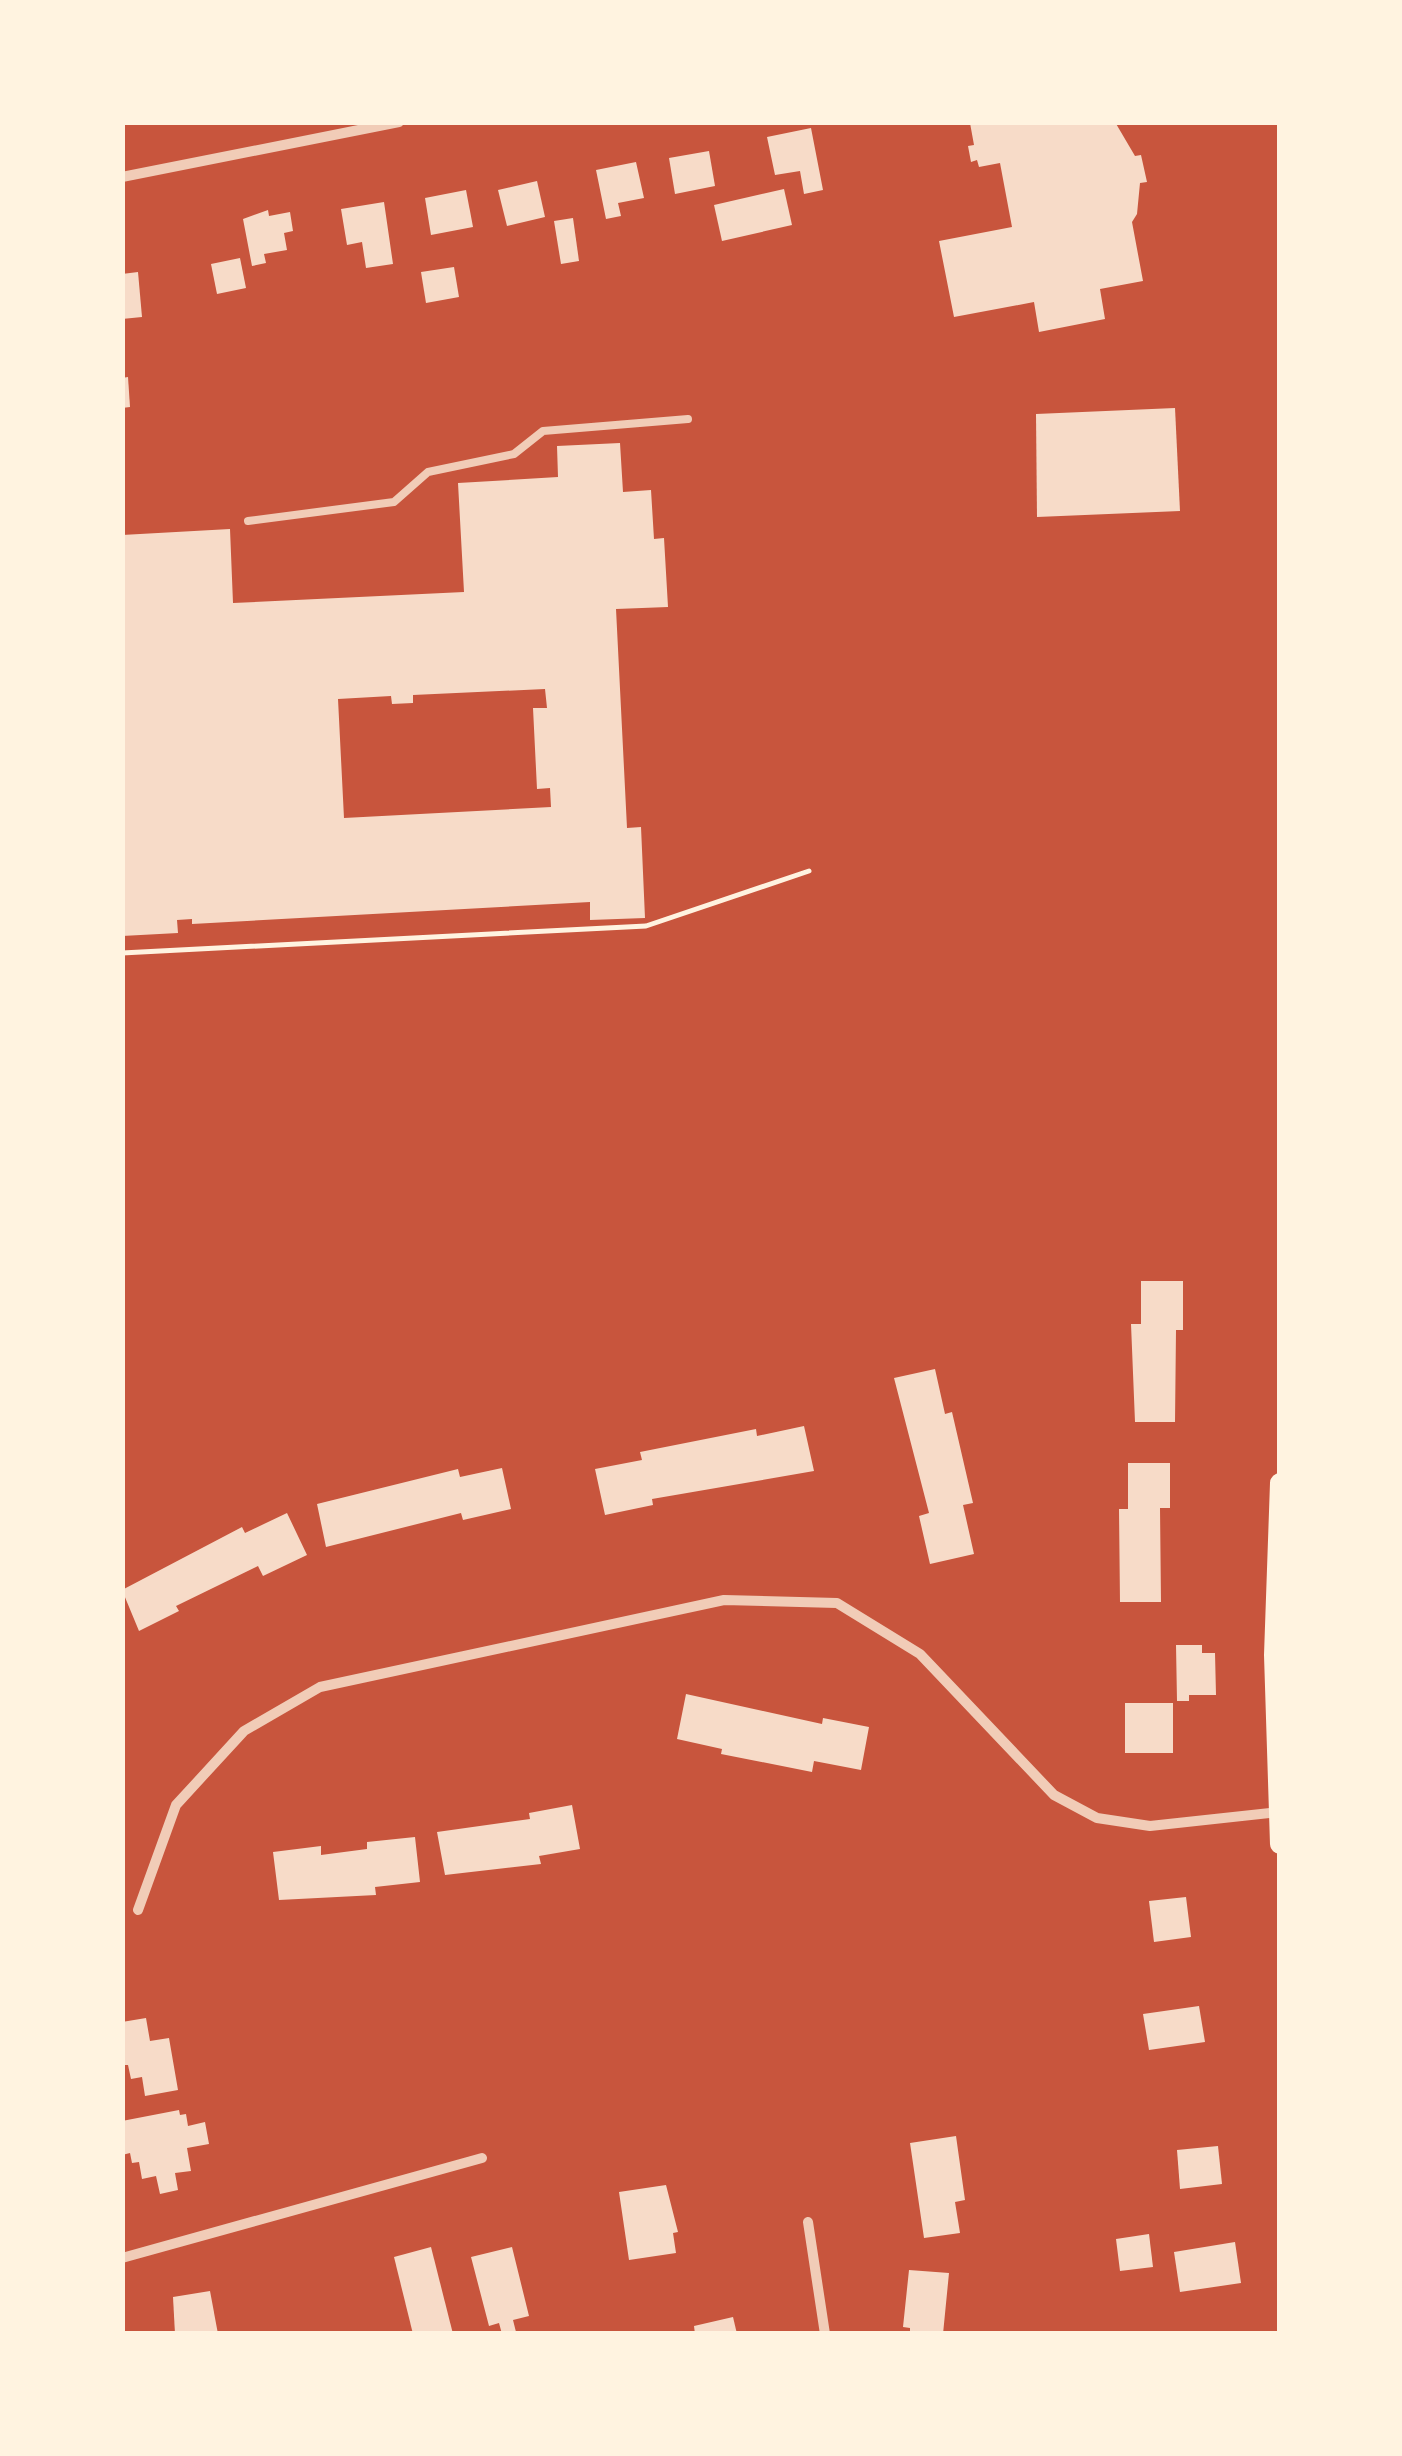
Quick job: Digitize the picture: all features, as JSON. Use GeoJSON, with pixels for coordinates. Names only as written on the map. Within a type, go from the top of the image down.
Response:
{"type":"FeatureCollection","features":[{"type":"Feature","properties":{"kind":"main road"},"geometry":{"type":"LineString","coordinates":[[1280,1483],[1280,1844]]}},
{"type":"Feature","properties":{"kind":"street"},"geometry":{"type":"LineString","coordinates":[[122,176],[399,122]]}},
{"type":"Feature","properties":{"kind":"street"},"geometry":{"type":"LineString","coordinates":[[138,1910],[176,1805],[244,1731],[320,1687],[724,1600],[837,1603],[920,1654],[1054,1796],[1097,1818],[1150,1826],[1278,1812]]}},
{"type":"Feature","properties":{"kind":"street"},"geometry":{"type":"LineString","coordinates":[[122,2258],[482,2158]]}},
{"type":"Feature","properties":{"kind":"street"},"geometry":{"type":"LineString","coordinates":[[808,2222],[824,2334]]}},
{"type":"Feature","properties":{"kind":"lane"},"geometry":{"type":"LineString","coordinates":[[248,521],[394,502],[428,472],[514,454],[543,432],[688,420]]}},
{"type":"Feature","properties":{"kind":"path"},"geometry":{"type":"LineString","coordinates":[[122,953],[646,926],[808,872]]}},
{"type":"Feature","properties":{"kind":"building"},"geometry":{"type":"Polygon","coordinates":[[[1115,122],[1135,156],[1141,155],[1147,182],[1140,183],[1137,214],[1132,222],[1143,281],[1100,289],[1105,319],[1039,332],[1034,302],[954,317],[939,241],[1012,227],[1000,163],[979,167],[977,160],[971,162],[968,146],[974,145],[970,123],[1115,122]]]}},
{"type":"Feature","properties":{"kind":"building"},"geometry":{"type":"Polygon","coordinates":[[[811,128],[823,190],[804,194],[800,171],[775,175],[767,137],[811,128]]]}},
{"type":"Feature","properties":{"kind":"building"},"geometry":{"type":"Polygon","coordinates":[[[709,151],[715,186],[675,194],[669,158],[709,151]]]}},
{"type":"Feature","properties":{"kind":"building"},"geometry":{"type":"Polygon","coordinates":[[[636,162],[644,198],[618,203],[621,216],[606,219],[596,170],[636,162]]]}},
{"type":"Feature","properties":{"kind":"building"},"geometry":{"type":"Polygon","coordinates":[[[537,181],[545,217],[507,226],[498,190],[537,181]]]}},
{"type":"Feature","properties":{"kind":"building"},"geometry":{"type":"Polygon","coordinates":[[[784,189],[792,225],[722,241],[714,205],[784,189]]]}},
{"type":"Feature","properties":{"kind":"building"},"geometry":{"type":"Polygon","coordinates":[[[466,190],[473,227],[431,235],[425,198],[466,190]]]}},
{"type":"Feature","properties":{"kind":"building"},"geometry":{"type":"Polygon","coordinates":[[[384,202],[393,264],[366,268],[362,242],[347,245],[341,209],[384,202]]]}},
{"type":"Feature","properties":{"kind":"building"},"geometry":{"type":"Polygon","coordinates":[[[268,210],[269,216],[290,212],[293,231],[284,233],[287,250],[264,254],[266,263],[252,266],[243,219],[268,210]]]}},
{"type":"Feature","properties":{"kind":"building"},"geometry":{"type":"Polygon","coordinates":[[[573,218],[579,261],[561,264],[554,221],[573,218]]]}},
{"type":"Feature","properties":{"kind":"building"},"geometry":{"type":"Polygon","coordinates":[[[240,258],[246,288],[217,294],[211,264],[240,258]]]}},
{"type":"Feature","properties":{"kind":"building"},"geometry":{"type":"Polygon","coordinates":[[[454,267],[459,297],[426,303],[421,272],[454,267]]]}},
{"type":"Feature","properties":{"kind":"building"},"geometry":{"type":"Polygon","coordinates":[[[138,272],[142,317],[122,319],[122,274],[138,272]]]}},
{"type":"Feature","properties":{"kind":"building"},"geometry":{"type":"Polygon","coordinates":[[[128,377],[130,407],[122,408],[122,378],[128,377]]]}},
{"type":"Feature","properties":{"kind":"building"},"geometry":{"type":"Polygon","coordinates":[[[1175,408],[1180,511],[1037,517],[1036,414],[1175,408]]]}},
{"type":"Feature","properties":{"kind":"building"},"geometry":{"type":"Polygon","coordinates":[[[620,443],[623,492],[651,490],[654,539],[664,538],[668,607],[616,609],[627,828],[641,827],[645,918],[590,920],[590,902],[192,924],[192,919],[177,920],[178,933],[122,936],[122,535],[230,529],[233,603],[464,592],[458,483],[558,477],[557,446],[620,443]],[[545,689],[413,695],[413,703],[392,704],[391,696],[338,699],[344,818],[551,807],[550,788],[537,789],[533,708],[547,708],[545,689]]]}},
{"type":"Feature","properties":{"kind":"building"},"geometry":{"type":"Polygon","coordinates":[[[1141,1281],[1183,1281],[1183,1330],[1176,1330],[1175,1422],[1135,1422],[1131,1324],[1141,1324],[1141,1281]]]}},
{"type":"Feature","properties":{"kind":"building"},"geometry":{"type":"Polygon","coordinates":[[[935,1369],[945,1414],[952,1412],[973,1503],[963,1505],[974,1554],[930,1564],[919,1516],[929,1513],[894,1378],[935,1369]]]}},
{"type":"Feature","properties":{"kind":"building"},"geometry":{"type":"Polygon","coordinates":[[[804,1426],[814,1471],[652,1499],[653,1505],[605,1515],[595,1469],[642,1460],[640,1452],[756,1429],[757,1436],[804,1426]]]}},
{"type":"Feature","properties":{"kind":"building"},"geometry":{"type":"Polygon","coordinates":[[[1128,1463],[1170,1463],[1170,1508],[1160,1508],[1161,1602],[1120,1602],[1119,1509],[1128,1509],[1128,1463]]]}},
{"type":"Feature","properties":{"kind":"building"},"geometry":{"type":"Polygon","coordinates":[[[502,1468],[511,1509],[463,1520],[461,1513],[326,1547],[317,1504],[458,1469],[460,1477],[502,1468]]]}},
{"type":"Feature","properties":{"kind":"building"},"geometry":{"type":"Polygon","coordinates":[[[287,1513],[307,1555],[263,1576],[258,1566],[176,1606],[179,1611],[139,1631],[122,1590],[242,1527],[245,1533],[287,1513]]]}},
{"type":"Feature","properties":{"kind":"building"},"geometry":{"type":"Polygon","coordinates":[[[1176,1645],[1202,1645],[1202,1653],[1215,1653],[1216,1695],[1189,1695],[1189,1701],[1177,1701],[1176,1645]]]}},
{"type":"Feature","properties":{"kind":"building"},"geometry":{"type":"Polygon","coordinates":[[[686,1694],[822,1724],[823,1718],[869,1727],[861,1770],[814,1761],[812,1772],[721,1754],[722,1749],[677,1739],[686,1694]]]}},
{"type":"Feature","properties":{"kind":"building"},"geometry":{"type":"Polygon","coordinates":[[[1125,1703],[1173,1703],[1173,1753],[1125,1753],[1125,1703]]]}},
{"type":"Feature","properties":{"kind":"building"},"geometry":{"type":"Polygon","coordinates":[[[572,1805],[580,1849],[539,1856],[541,1864],[445,1875],[437,1832],[530,1819],[529,1813],[572,1805]]]}},
{"type":"Feature","properties":{"kind":"building"},"geometry":{"type":"Polygon","coordinates":[[[415,1837],[420,1882],[375,1887],[376,1895],[279,1900],[273,1852],[321,1846],[321,1855],[367,1849],[367,1842],[415,1837]]]}},
{"type":"Feature","properties":{"kind":"building"},"geometry":{"type":"Polygon","coordinates":[[[1186,1897],[1191,1937],[1154,1942],[1149,1901],[1186,1897]]]}},
{"type":"Feature","properties":{"kind":"building"},"geometry":{"type":"Polygon","coordinates":[[[1199,2006],[1205,2042],[1149,2050],[1143,2014],[1199,2006]]]}},
{"type":"Feature","properties":{"kind":"building"},"geometry":{"type":"Polygon","coordinates":[[[146,2018],[150,2041],[169,2038],[178,2090],[145,2096],[142,2077],[131,2079],[128,2065],[122,2065],[122,2022],[146,2018]]]}},
{"type":"Feature","properties":{"kind":"building"},"geometry":{"type":"Polygon","coordinates":[[[179,2110],[180,2115],[186,2114],[188,2126],[205,2122],[209,2144],[187,2148],[191,2171],[175,2173],[178,2190],[160,2194],[156,2176],[142,2179],[139,2162],[132,2163],[130,2153],[122,2155],[122,2121],[179,2110]]]}},
{"type":"Feature","properties":{"kind":"building"},"geometry":{"type":"Polygon","coordinates":[[[956,2136],[965,2200],[955,2202],[960,2233],[924,2238],[910,2143],[956,2136]]]}},
{"type":"Feature","properties":{"kind":"building"},"geometry":{"type":"Polygon","coordinates":[[[1218,2146],[1222,2184],[1180,2189],[1177,2150],[1218,2146]]]}},
{"type":"Feature","properties":{"kind":"building"},"geometry":{"type":"Polygon","coordinates":[[[666,2185],[678,2232],[673,2233],[676,2253],[629,2260],[619,2192],[666,2185]]]}},
{"type":"Feature","properties":{"kind":"building"},"geometry":{"type":"Polygon","coordinates":[[[1149,2234],[1153,2267],[1120,2271],[1116,2239],[1149,2234]]]}},
{"type":"Feature","properties":{"kind":"building"},"geometry":{"type":"Polygon","coordinates":[[[1235,2242],[1241,2283],[1180,2292],[1174,2252],[1235,2242]]]}},
{"type":"Feature","properties":{"kind":"building"},"geometry":{"type":"Polygon","coordinates":[[[431,2247],[453,2334],[413,2334],[394,2257],[431,2247]]]}},
{"type":"Feature","properties":{"kind":"building"},"geometry":{"type":"Polygon","coordinates":[[[512,2247],[529,2316],[513,2320],[516,2332],[502,2334],[499,2323],[489,2326],[471,2257],[512,2247]]]}},
{"type":"Feature","properties":{"kind":"building"},"geometry":{"type":"Polygon","coordinates":[[[909,2270],[949,2273],[943,2334],[910,2334],[910,2328],[903,2327],[909,2270]]]}},
{"type":"Feature","properties":{"kind":"building"},"geometry":{"type":"Polygon","coordinates":[[[210,2291],[218,2334],[175,2334],[173,2297],[210,2291]]]}},
{"type":"Feature","properties":{"kind":"building"},"geometry":{"type":"Polygon","coordinates":[[[733,2317],[737,2334],[695,2334],[694,2326],[733,2317]]]}}]}
